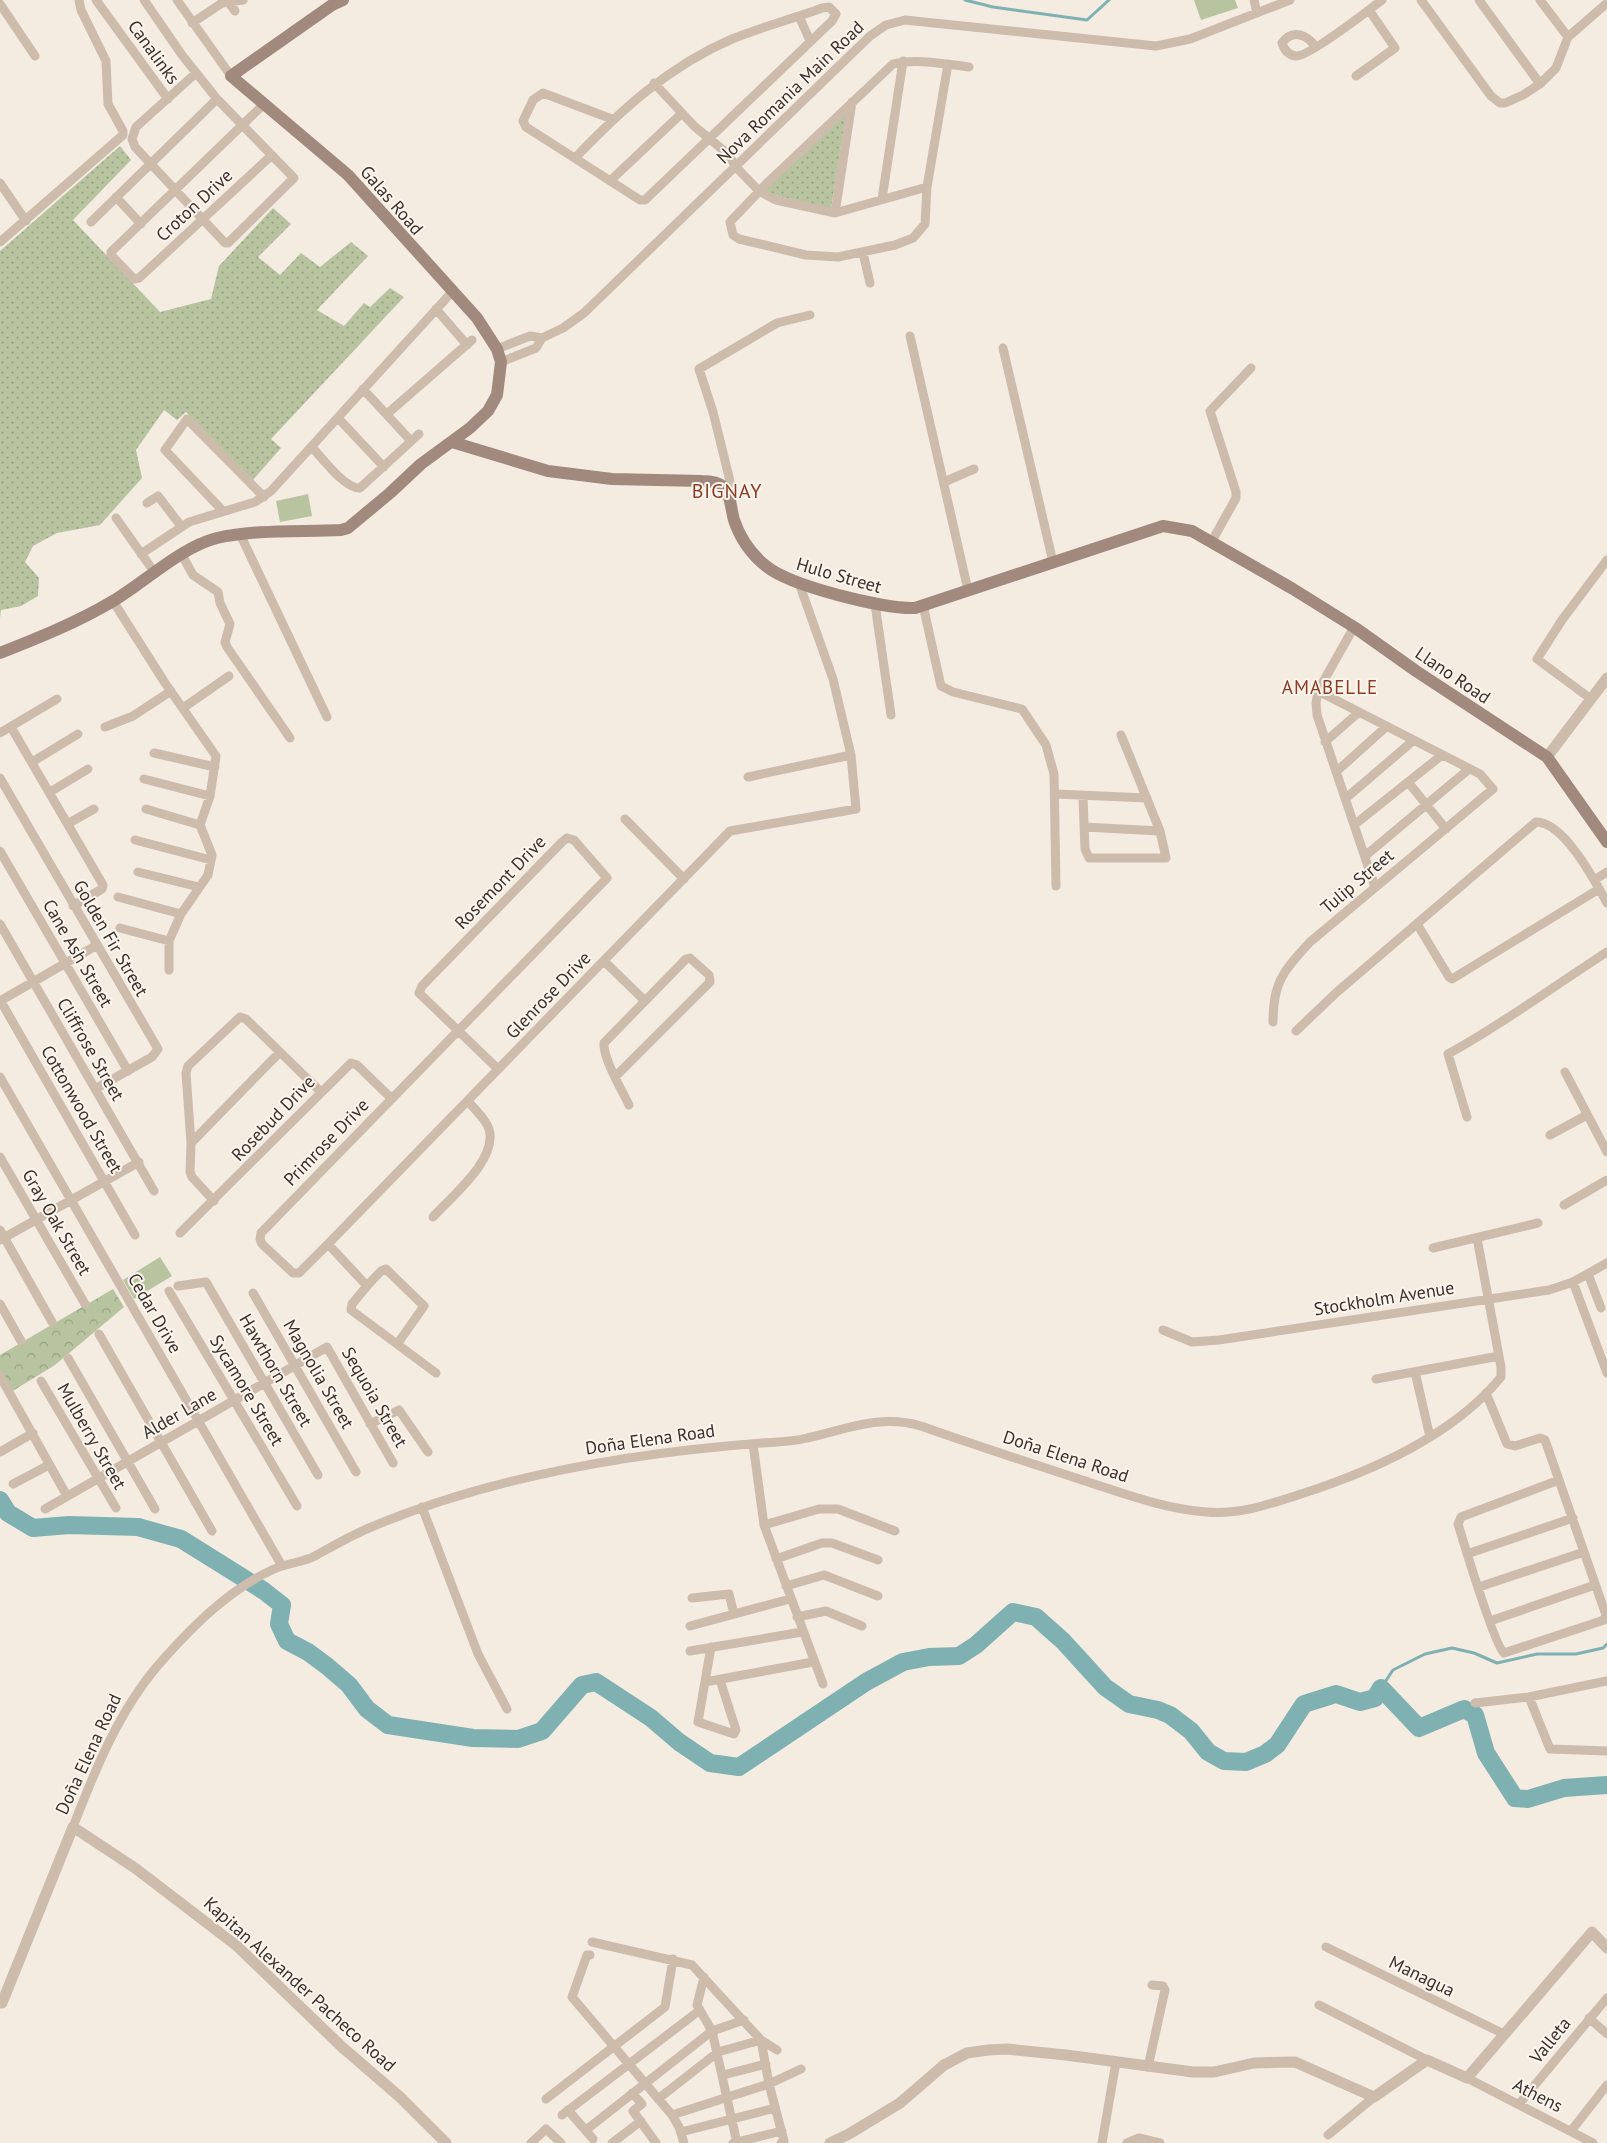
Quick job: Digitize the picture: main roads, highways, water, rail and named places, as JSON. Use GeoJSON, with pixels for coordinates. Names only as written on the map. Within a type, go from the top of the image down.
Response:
{"type":"FeatureCollection","features":[{"type":"Feature","properties":{"kind":"main road","name":"Galas Road"},"geometry":{"type":"LineString","coordinates":[[0,653],[52,632],[113,601],[182,555],[216,538],[240,534],[342,530],[390,493],[421,464],[452,442],[488,411],[497,395],[500,362],[497,349],[477,318],[348,175],[231,76],[336,2]]}},
{"type":"Feature","properties":{"kind":"main road","name":"Hulo Street"},"geometry":{"type":"LineString","coordinates":[[452,442],[548,471],[612,480],[710,481],[717,483],[727,491],[738,531],[754,554],[777,574],[799,583],[874,604],[901,609],[923,605],[1163,526],[1192,531],[1253,565]]}},
{"type":"Feature","properties":{"kind":"main road","name":"Llano Road"},"geometry":{"type":"LineString","coordinates":[[1253,565],[1354,627],[1416,671],[1547,757],[1607,842]]}},
{"type":"Feature","properties":{"kind":"waterway"},"geometry":{"type":"LineString","coordinates":[[965,0],[993,7],[1087,20],[1109,0]]}},
{"type":"Feature","properties":{"kind":"waterway"},"geometry":{"type":"LineString","coordinates":[[0,1500],[8,1513],[33,1528],[69,1525],[138,1527],[181,1539],[264,1591],[282,1605],[279,1624],[287,1641],[308,1652],[327,1666],[349,1685],[367,1709],[388,1725],[473,1738],[518,1739],[542,1731],[582,1685],[596,1682],[651,1718],[679,1742],[710,1763],[739,1767],[866,1682],[903,1662],[929,1657],[959,1656],[976,1645],[1013,1612],[1036,1617],[1063,1641],[1105,1687],[1129,1704],[1158,1710],[1170,1715],[1191,1731],[1208,1752],[1224,1761],[1246,1762],[1265,1754],[1277,1745],[1304,1704],[1336,1694],[1360,1702],[1375,1698],[1381,1688],[1419,1728],[1464,1709],[1475,1715],[1486,1753],[1515,1798],[1528,1799],[1564,1788],[1607,1785]]}},
{"type":"Feature","properties":{"kind":"waterway"},"geometry":{"type":"LineString","coordinates":[[1381,1688],[1393,1670],[1425,1654],[1452,1648],[1474,1653],[1497,1663],[1537,1654],[1576,1654],[1603,1648],[1607,1644]]}},
{"type":"Feature","properties":{"kind":"district","name":"BIGNAY"},"geometry":{"type":"Point","coordinates":[727,491]}},
{"type":"Feature","properties":{"kind":"district","name":"AMABELLE"},"geometry":{"type":"Point","coordinates":[1330,687]}}]}
